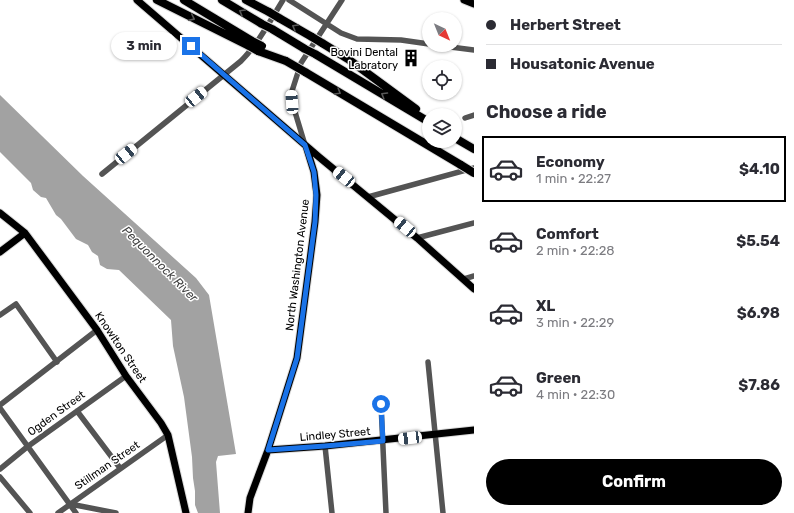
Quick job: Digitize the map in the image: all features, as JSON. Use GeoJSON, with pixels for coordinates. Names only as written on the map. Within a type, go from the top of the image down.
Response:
{"type":"FeatureCollection","features":[{"type":"Feature","properties":{"kind":"highway"},"geometry":{"type":"LineString","coordinates":[[157,0],[286,61],[474,173]]}},
{"type":"Feature","properties":{"kind":"highway"},"geometry":{"type":"LineString","coordinates":[[184,0],[250,44]]}},
{"type":"Feature","properties":{"kind":"highway"},"geometry":{"type":"LineString","coordinates":[[222,0],[422,118]]}},
{"type":"Feature","properties":{"kind":"highway"},"geometry":{"type":"LineString","coordinates":[[246,0],[344,56],[422,114]]}},
{"type":"Feature","properties":{"kind":"highway"},"geometry":{"type":"LineString","coordinates":[[252,0],[269,12]]}},
{"type":"Feature","properties":{"kind":"highway"},"geometry":{"type":"LineString","coordinates":[[462,142],[474,149]]}},
{"type":"Feature","properties":{"kind":"main road"},"geometry":{"type":"LineString","coordinates":[[137,0],[305,145],[417,238],[474,289]]}},
{"type":"Feature","properties":{"kind":"main road"},"geometry":{"type":"LineString","coordinates":[[464,0],[474,4]]}},
{"type":"Feature","properties":{"kind":"main road","name":"North Washington Avenue"},"geometry":{"type":"LineString","coordinates":[[248,513],[250,498],[268,450],[297,358],[315,222],[316,187],[312,166],[305,145]]}},
{"type":"Feature","properties":{"kind":"main road","name":"Knowlton Street"},"geometry":{"type":"LineString","coordinates":[[0,213],[25,233],[97,330],[126,376],[161,423],[168,435],[186,513]]}},
{"type":"Feature","properties":{"kind":"main road"},"geometry":{"type":"LineString","coordinates":[[0,252],[25,233]]}},
{"type":"Feature","properties":{"kind":"main road","name":"Lindley Street"},"geometry":{"type":"LineString","coordinates":[[268,450],[383,441],[474,430]]}},
{"type":"Feature","properties":{"kind":"street"},"geometry":{"type":"LineString","coordinates":[[102,174],[224,75],[250,52],[283,0]]}},
{"type":"Feature","properties":{"kind":"street"},"geometry":{"type":"LineString","coordinates":[[289,0],[341,33],[357,39],[400,40],[422,43]]}},
{"type":"Feature","properties":{"kind":"street","name":"North Washington Avenue"},"geometry":{"type":"LineString","coordinates":[[305,145],[292,102],[292,91],[301,62],[342,0]]}},
{"type":"Feature","properties":{"kind":"street"},"geometry":{"type":"LineString","coordinates":[[462,48],[474,50]]}},
{"type":"Feature","properties":{"kind":"street"},"geometry":{"type":"LineString","coordinates":[[465,118],[474,115]]}},
{"type":"Feature","properties":{"kind":"street"},"geometry":{"type":"LineString","coordinates":[[368,197],[474,168]]}},
{"type":"Feature","properties":{"kind":"street"},"geometry":{"type":"LineString","coordinates":[[417,238],[474,223]]}},
{"type":"Feature","properties":{"kind":"street"},"geometry":{"type":"LineString","coordinates":[[464,280],[474,276]]}},
{"type":"Feature","properties":{"kind":"street"},"geometry":{"type":"LineString","coordinates":[[0,315],[16,304],[57,362]]}},
{"type":"Feature","properties":{"kind":"street"},"geometry":{"type":"LineString","coordinates":[[0,405],[97,330]]}},
{"type":"Feature","properties":{"kind":"street"},"geometry":{"type":"LineString","coordinates":[[428,362],[443,513]]}},
{"type":"Feature","properties":{"kind":"street","name":"Ogden Street"},"geometry":{"type":"LineString","coordinates":[[0,469],[27,447],[126,376]]}},
{"type":"Feature","properties":{"kind":"street"},"geometry":{"type":"LineString","coordinates":[[381,404],[386,513]]}},
{"type":"Feature","properties":{"kind":"street"},"geometry":{"type":"LineString","coordinates":[[0,408],[76,513]]}},
{"type":"Feature","properties":{"kind":"street"},"geometry":{"type":"LineString","coordinates":[[77,411],[120,468]]}},
{"type":"Feature","properties":{"kind":"street","name":"Stillman Street"},"geometry":{"type":"LineString","coordinates":[[58,513],[168,435]]}},
{"type":"Feature","properties":{"kind":"street"},"geometry":{"type":"LineString","coordinates":[[325,446],[332,513]]}},
{"type":"Feature","properties":{"kind":"street"},"geometry":{"type":"LineString","coordinates":[[0,477],[30,513]]}},
{"type":"Feature","properties":{"kind":"street"},"geometry":{"type":"LineString","coordinates":[[70,504],[116,513]]}},
{"type":"Feature","properties":{"kind":"water","name":"Pequonnock River"},"geometry":{"type":"Polygon","coordinates":[[[0,95],[83,176],[196,278],[209,295],[236,454],[218,456],[216,462],[220,513],[198,513],[195,505],[192,457],[184,397],[173,346],[171,320],[119,270],[107,269],[100,265],[98,256],[92,252],[88,245],[76,239],[61,219],[56,215],[46,198],[41,197],[33,190],[31,183],[0,152],[0,95]]]}},
{"type":"Feature","properties":{"kind":"place","name":"Bovini Dental Labratory"},"geometry":{"type":"Point","coordinates":[411,58]}},
{"type":"Feature","properties":{"kind":"route"},"geometry":{"type":"LineString","coordinates":[[191,46],[305,145],[314,172],[316,195],[315,222],[297,358],[268,450],[383,441],[381,404]]}}]}
